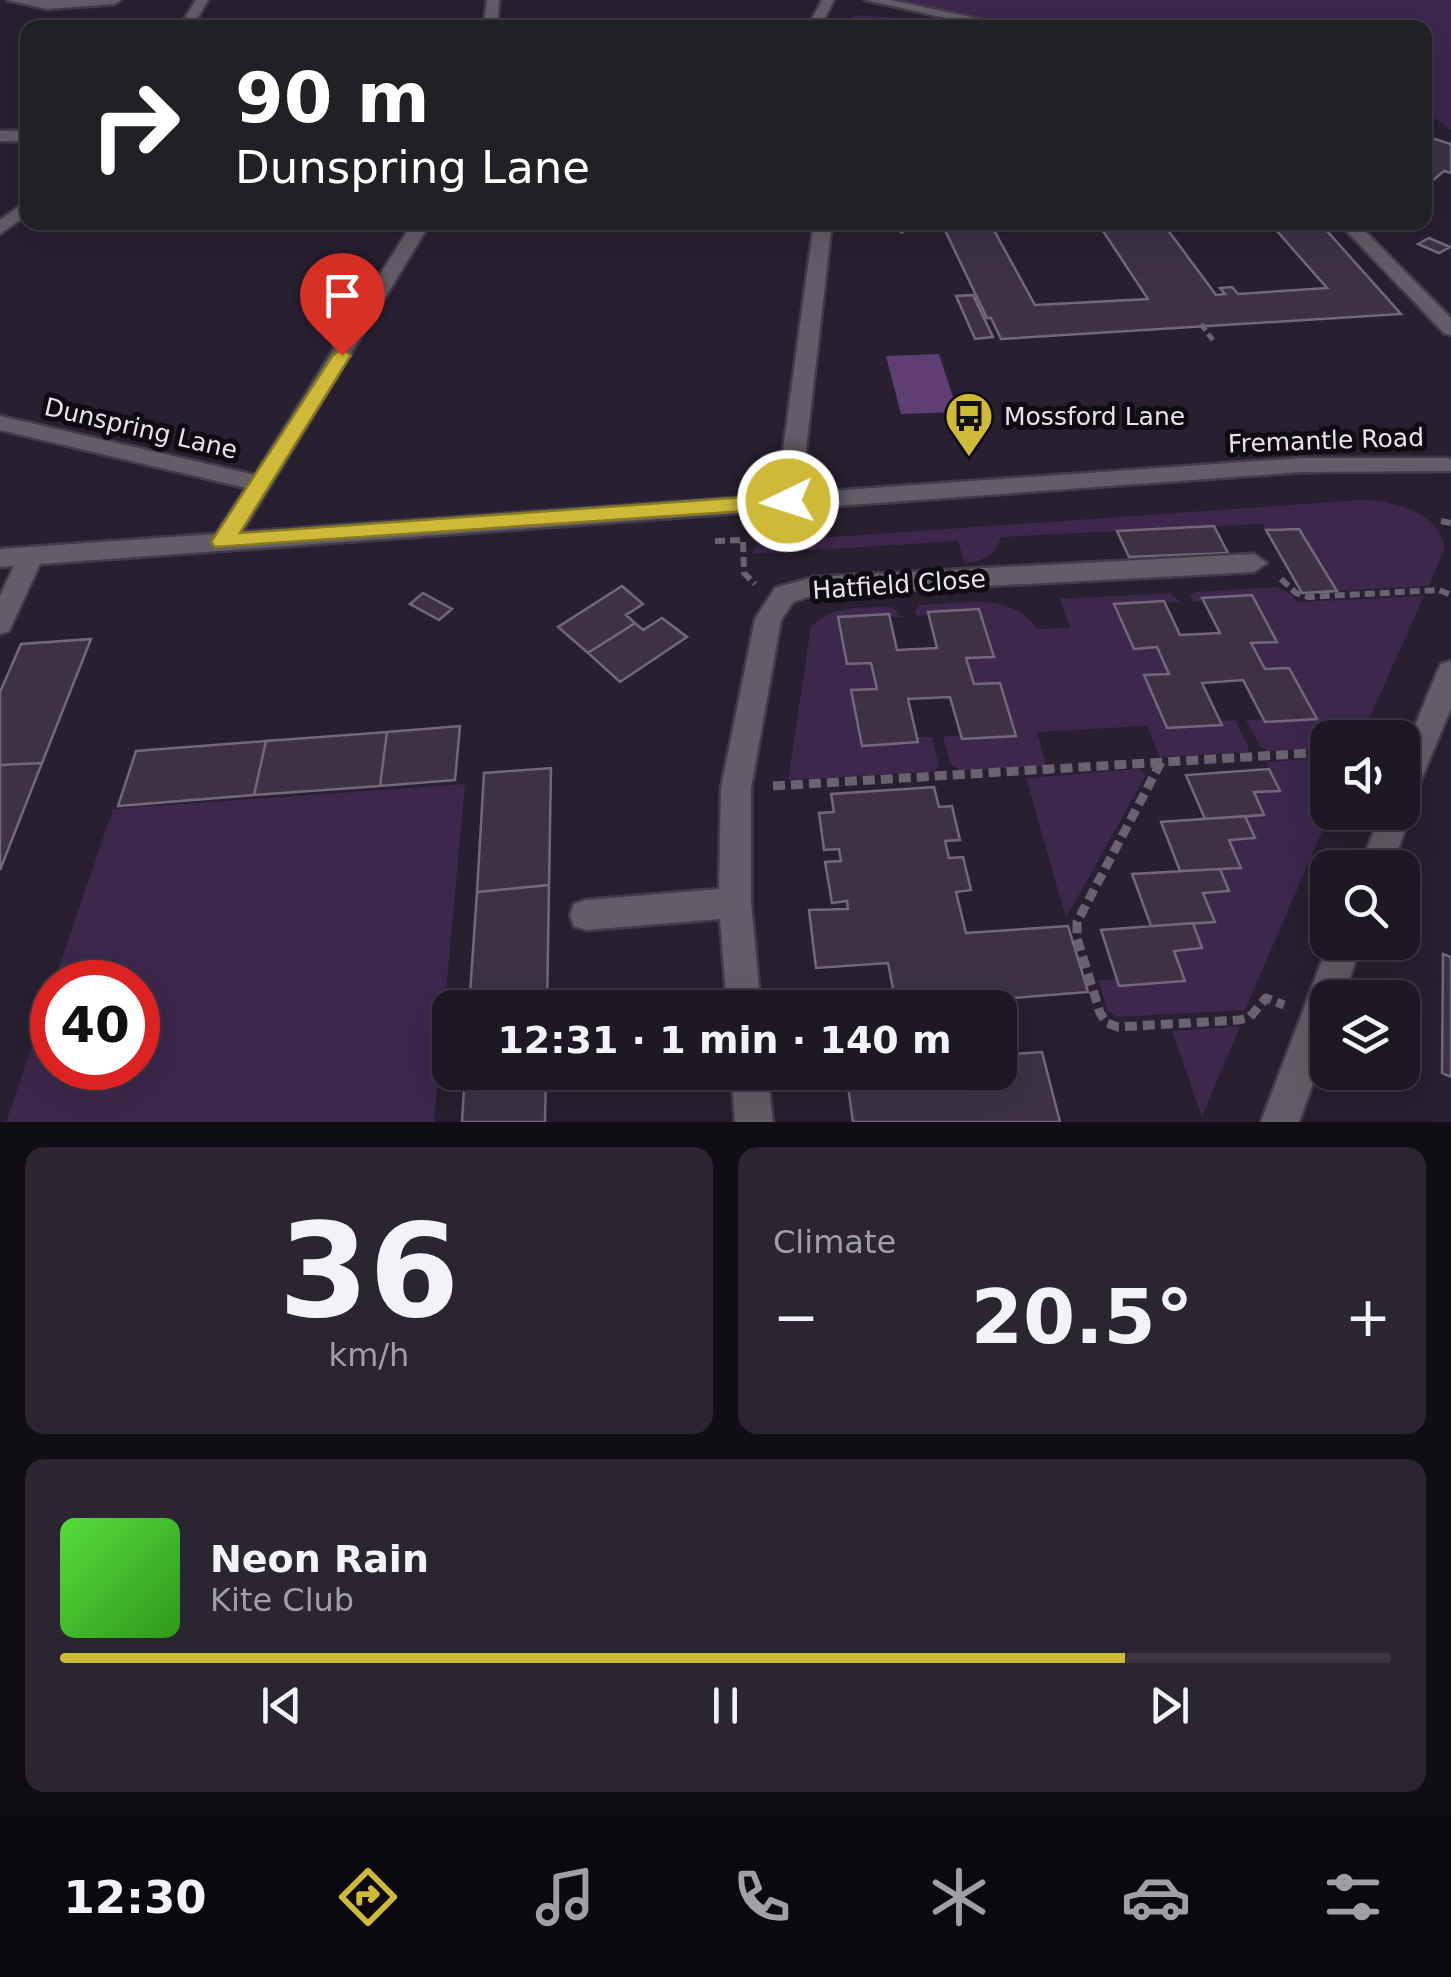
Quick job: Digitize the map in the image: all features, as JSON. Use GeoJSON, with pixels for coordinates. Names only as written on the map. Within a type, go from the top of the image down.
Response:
{"type":"FeatureCollection","features":[{"type":"Feature","properties":{"kind":"street"},"geometry":{"type":"LineString","coordinates":[[13,0],[48,5],[115,0]]}},
{"type":"Feature","properties":{"kind":"street"},"geometry":{"type":"LineString","coordinates":[[872,0],[974,20]]}},
{"type":"Feature","properties":{"kind":"street"},"geometry":{"type":"LineString","coordinates":[[0,229],[20,212]]}},
{"type":"Feature","properties":{"kind":"street"},"geometry":{"type":"LineString","coordinates":[[260,484],[417,230]]}},
{"type":"Feature","properties":{"kind":"street"},"geometry":{"type":"LineString","coordinates":[[788,501],[822,230]]}},
{"type":"Feature","properties":{"kind":"street"},"geometry":{"type":"LineString","coordinates":[[1354,230],[1451,329]]}},
{"type":"Feature","properties":{"kind":"street","name":"Dunspring Lane"},"geometry":{"type":"LineString","coordinates":[[0,423],[260,484],[222,542]]}},
{"type":"Feature","properties":{"kind":"street","name":"Fremantle Road"},"geometry":{"type":"LineString","coordinates":[[0,558],[1302,465],[1450,461]]}},
{"type":"Feature","properties":{"kind":"street"},"geometry":{"type":"LineString","coordinates":[[0,624],[32,555]]}},
{"type":"Feature","properties":{"kind":"street","name":"Hatfield Close"},"geometry":{"type":"LineString","coordinates":[[742,990],[735,904],[736,788],[768,619],[784,595],[814,586],[1254,562]]}},
{"type":"Feature","properties":{"kind":"street"},"geometry":{"type":"LineString","coordinates":[[1420,752],[1451,672]]}},
{"type":"Feature","properties":{"kind":"street"},"geometry":{"type":"LineString","coordinates":[[586,915],[735,904]]}},
{"type":"Feature","properties":{"kind":"street"},"geometry":{"type":"LineString","coordinates":[[1280,1122],[1310,1039]]}},
{"type":"Feature","properties":{"kind":"street"},"geometry":{"type":"LineString","coordinates":[[751,1090],[754,1122]]}},
{"type":"Feature","properties":{"kind":"path"},"geometry":{"type":"LineString","coordinates":[[900,233],[903,230]]}},
{"type":"Feature","properties":{"kind":"path"},"geometry":{"type":"LineString","coordinates":[[1201,324],[1215,342]]}},
{"type":"Feature","properties":{"kind":"path"},"geometry":{"type":"LineString","coordinates":[[698,507],[702,535],[709,540],[743,540],[744,573],[754,584],[784,595]]}},
{"type":"Feature","properties":{"kind":"path"},"geometry":{"type":"LineString","coordinates":[[1441,521],[1451,523]]}},
{"type":"Feature","properties":{"kind":"path"},"geometry":{"type":"LineString","coordinates":[[1254,562],[1302,596],[1440,590],[1451,595]]}},
{"type":"Feature","properties":{"kind":"path"},"geometry":{"type":"LineString","coordinates":[[736,788],[1310,753]]}},
{"type":"Feature","properties":{"kind":"path"},"geometry":{"type":"LineString","coordinates":[[1162,762],[1078,922],[1077,938],[1100,1013],[1107,1023],[1118,1027],[1239,1020],[1250,1017],[1266,998],[1310,1019]]}},
{"type":"Feature","properties":{"kind":"shaded area"},"geometry":{"type":"Polygon","coordinates":[[[896,0],[1451,0],[1451,130],[1432,116],[1432,20],[997,20],[896,0]]]}},
{"type":"Feature","properties":{"kind":"shaded area"},"geometry":{"type":"Polygon","coordinates":[[[854,15],[933,20],[853,20],[854,15]]]}},
{"type":"Feature","properties":{"kind":"shaded area"},"geometry":{"type":"Polygon","coordinates":[[[939,354],[958,412],[901,414],[886,356],[939,354]]]}},
{"type":"Feature","properties":{"kind":"shaded area"},"geometry":{"type":"Polygon","coordinates":[[[1360,500],[1411,510],[1432,524],[1445,547],[1429,586],[1337,591],[1299,529],[1266,530],[1262,524],[1001,537],[988,556],[965,564],[958,541],[753,554],[762,542],[1360,500]]]}},
{"type":"Feature","properties":{"kind":"shaded area"},"geometry":{"type":"Polygon","coordinates":[[[1276,587],[1290,593],[1296,602],[1424,596],[1369,720],[1310,720],[1310,749],[1268,751],[1260,746],[1246,720],[1316,718],[1290,668],[1265,669],[1251,643],[1277,641],[1252,596],[1193,602],[1190,596],[1195,592],[1276,587]]]}},
{"type":"Feature","properties":{"kind":"shaded area"},"geometry":{"type":"Polygon","coordinates":[[[1170,593],[1180,602],[1115,604],[1134,649],[1157,647],[1169,674],[1144,676],[1167,728],[1221,725],[1220,721],[1235,720],[1249,748],[1247,752],[1160,757],[1147,726],[1037,732],[1046,766],[960,770],[951,765],[943,737],[961,735],[963,739],[974,684],[966,658],[994,656],[979,610],[916,616],[920,605],[999,604],[1026,617],[1037,629],[1070,628],[1060,599],[1170,593]]]}},
{"type":"Feature","properties":{"kind":"shaded area"},"geometry":{"type":"Polygon","coordinates":[[[892,607],[902,617],[838,618],[847,663],[871,663],[877,689],[851,691],[861,745],[917,742],[917,737],[932,737],[939,766],[935,771],[788,780],[811,627],[838,611],[892,607]]]}},
{"type":"Feature","properties":{"kind":"shaded area"},"geometry":{"type":"Polygon","coordinates":[[[1310,759],[1310,830],[1323,830],[1314,850],[1310,850],[1310,859],[1245,1010],[1117,1017],[1108,1011],[1098,980],[1117,979],[1120,986],[1184,981],[1174,951],[1202,948],[1193,923],[1214,921],[1203,893],[1229,891],[1220,869],[1240,867],[1229,840],[1255,838],[1245,816],[1264,814],[1254,792],[1280,791],[1266,762],[1310,759]]]}},
{"type":"Feature","properties":{"kind":"shaded area"},"geometry":{"type":"Polygon","coordinates":[[[1140,769],[1146,775],[1066,918],[1026,778],[1140,769]]]}},
{"type":"Feature","properties":{"kind":"shaded area"},"geometry":{"type":"Polygon","coordinates":[[[465,784],[446,990],[432,990],[432,1090],[437,1090],[434,1122],[6,1122],[30,1051],[30,1090],[160,1090],[160,960],[62,960],[113,809],[465,784]]]}},
{"type":"Feature","properties":{"kind":"shaded area"},"geometry":{"type":"Polygon","coordinates":[[[1240,1026],[1202,1117],[1172,1031],[1240,1026]]]}},
{"type":"Feature","properties":{"kind":"building"},"geometry":{"type":"Polygon","coordinates":[[[1432,138],[1451,144],[1451,173],[1444,171],[1432,181],[1432,138]]]}},
{"type":"Feature","properties":{"kind":"building"},"geometry":{"type":"Polygon","coordinates":[[[945,230],[994,230],[1035,305],[1148,299],[1102,230],[1168,230],[1216,295],[1225,294],[1220,288],[1232,287],[1238,294],[1327,288],[1276,230],[1326,230],[1401,314],[1001,339],[991,318],[987,318],[945,230]]]}},
{"type":"Feature","properties":{"kind":"building"},"geometry":{"type":"Polygon","coordinates":[[[1429,238],[1450,247],[1439,253],[1418,244],[1429,238]]]}},
{"type":"Feature","properties":{"kind":"building"},"geometry":{"type":"Polygon","coordinates":[[[973,295],[993,337],[975,339],[956,296],[973,295]]]}},
{"type":"Feature","properties":{"kind":"building"},"geometry":{"type":"Polygon","coordinates":[[[1214,526],[1228,553],[1129,557],[1117,531],[1214,526]]]}},
{"type":"Feature","properties":{"kind":"building"},"geometry":{"type":"Polygon","coordinates":[[[1299,529],[1337,591],[1302,593],[1266,530],[1299,529]]]}},
{"type":"Feature","properties":{"kind":"building"},"geometry":{"type":"Polygon","coordinates":[[[622,586],[643,604],[626,615],[635,623],[588,653],[558,627],[622,586]]]}},
{"type":"Feature","properties":{"kind":"building"},"geometry":{"type":"Polygon","coordinates":[[[423,593],[452,609],[439,620],[410,604],[423,593]]]}},
{"type":"Feature","properties":{"kind":"building"},"geometry":{"type":"Polygon","coordinates":[[[1252,595],[1277,642],[1251,643],[1265,669],[1289,668],[1317,719],[1265,722],[1243,680],[1202,683],[1222,725],[1167,728],[1144,675],[1169,674],[1157,647],[1134,649],[1114,604],[1164,601],[1180,635],[1220,633],[1202,598],[1252,595]]]}},
{"type":"Feature","properties":{"kind":"building"},"geometry":{"type":"Polygon","coordinates":[[[979,609],[994,657],[966,658],[974,684],[1000,683],[1016,736],[962,739],[950,697],[908,699],[918,742],[862,746],[851,690],[877,689],[871,663],[847,664],[838,617],[889,614],[897,650],[937,648],[928,612],[979,609]]]}},
{"type":"Feature","properties":{"kind":"building"},"geometry":{"type":"Polygon","coordinates":[[[662,618],[687,637],[620,682],[588,653],[635,623],[643,630],[662,618]]]}},
{"type":"Feature","properties":{"kind":"building"},"geometry":{"type":"Polygon","coordinates":[[[91,639],[42,763],[0,765],[0,692],[21,644],[91,639]]]}},
{"type":"Feature","properties":{"kind":"building"},"geometry":{"type":"Polygon","coordinates":[[[460,726],[455,780],[380,786],[387,732],[460,726]]]}},
{"type":"Feature","properties":{"kind":"building"},"geometry":{"type":"Polygon","coordinates":[[[387,732],[380,786],[254,795],[266,741],[387,732]]]}},
{"type":"Feature","properties":{"kind":"building"},"geometry":{"type":"Polygon","coordinates":[[[266,741],[254,795],[118,806],[136,751],[266,741]]]}},
{"type":"Feature","properties":{"kind":"building"},"geometry":{"type":"Polygon","coordinates":[[[42,763],[0,870],[0,765],[42,763]]]}},
{"type":"Feature","properties":{"kind":"building"},"geometry":{"type":"Polygon","coordinates":[[[551,768],[549,885],[477,892],[484,773],[551,768]]]}},
{"type":"Feature","properties":{"kind":"building"},"geometry":{"type":"Polygon","coordinates":[[[1269,769],[1280,791],[1254,792],[1264,815],[1205,819],[1186,775],[1269,769]]]}},
{"type":"Feature","properties":{"kind":"building"},"geometry":{"type":"Polygon","coordinates":[[[934,787],[939,807],[952,806],[960,840],[945,841],[949,858],[963,857],[971,890],[956,892],[966,933],[1068,926],[1088,992],[1017,998],[1017,990],[893,990],[888,963],[816,968],[809,910],[848,909],[847,901],[832,903],[825,862],[841,861],[839,849],[824,850],[819,813],[834,812],[831,794],[934,787]]]}},
{"type":"Feature","properties":{"kind":"building"},"geometry":{"type":"Polygon","coordinates":[[[1245,816],[1255,838],[1229,840],[1241,868],[1180,871],[1161,822],[1245,816]]]}},
{"type":"Feature","properties":{"kind":"building"},"geometry":{"type":"Polygon","coordinates":[[[1220,869],[1229,891],[1203,893],[1215,922],[1151,926],[1132,874],[1220,869]]]}},
{"type":"Feature","properties":{"kind":"building"},"geometry":{"type":"Polygon","coordinates":[[[549,885],[547,990],[470,990],[477,892],[549,885]]]}},
{"type":"Feature","properties":{"kind":"building"},"geometry":{"type":"Polygon","coordinates":[[[1193,923],[1202,948],[1174,951],[1185,981],[1119,986],[1101,930],[1193,923]]]}},
{"type":"Feature","properties":{"kind":"building"},"geometry":{"type":"Polygon","coordinates":[[[1443,954],[1451,957],[1451,1077],[1442,1073],[1443,954]]]}},
{"type":"Feature","properties":{"kind":"building"},"geometry":{"type":"Polygon","coordinates":[[[1042,1052],[1060,1122],[853,1122],[849,1090],[1017,1090],[1017,1054],[1042,1052]]]}},
{"type":"Feature","properties":{"kind":"building"},"geometry":{"type":"Polygon","coordinates":[[[464,1090],[546,1090],[545,1122],[462,1122],[464,1090]]]}},
{"type":"Feature","properties":{"kind":"place","name":"Mossford Lane"},"geometry":{"type":"Point","coordinates":[969,458]}},
{"type":"Feature","properties":{"kind":"route"},"geometry":{"type":"LineString","coordinates":[[342,355],[222,542],[788,501]]}}]}
